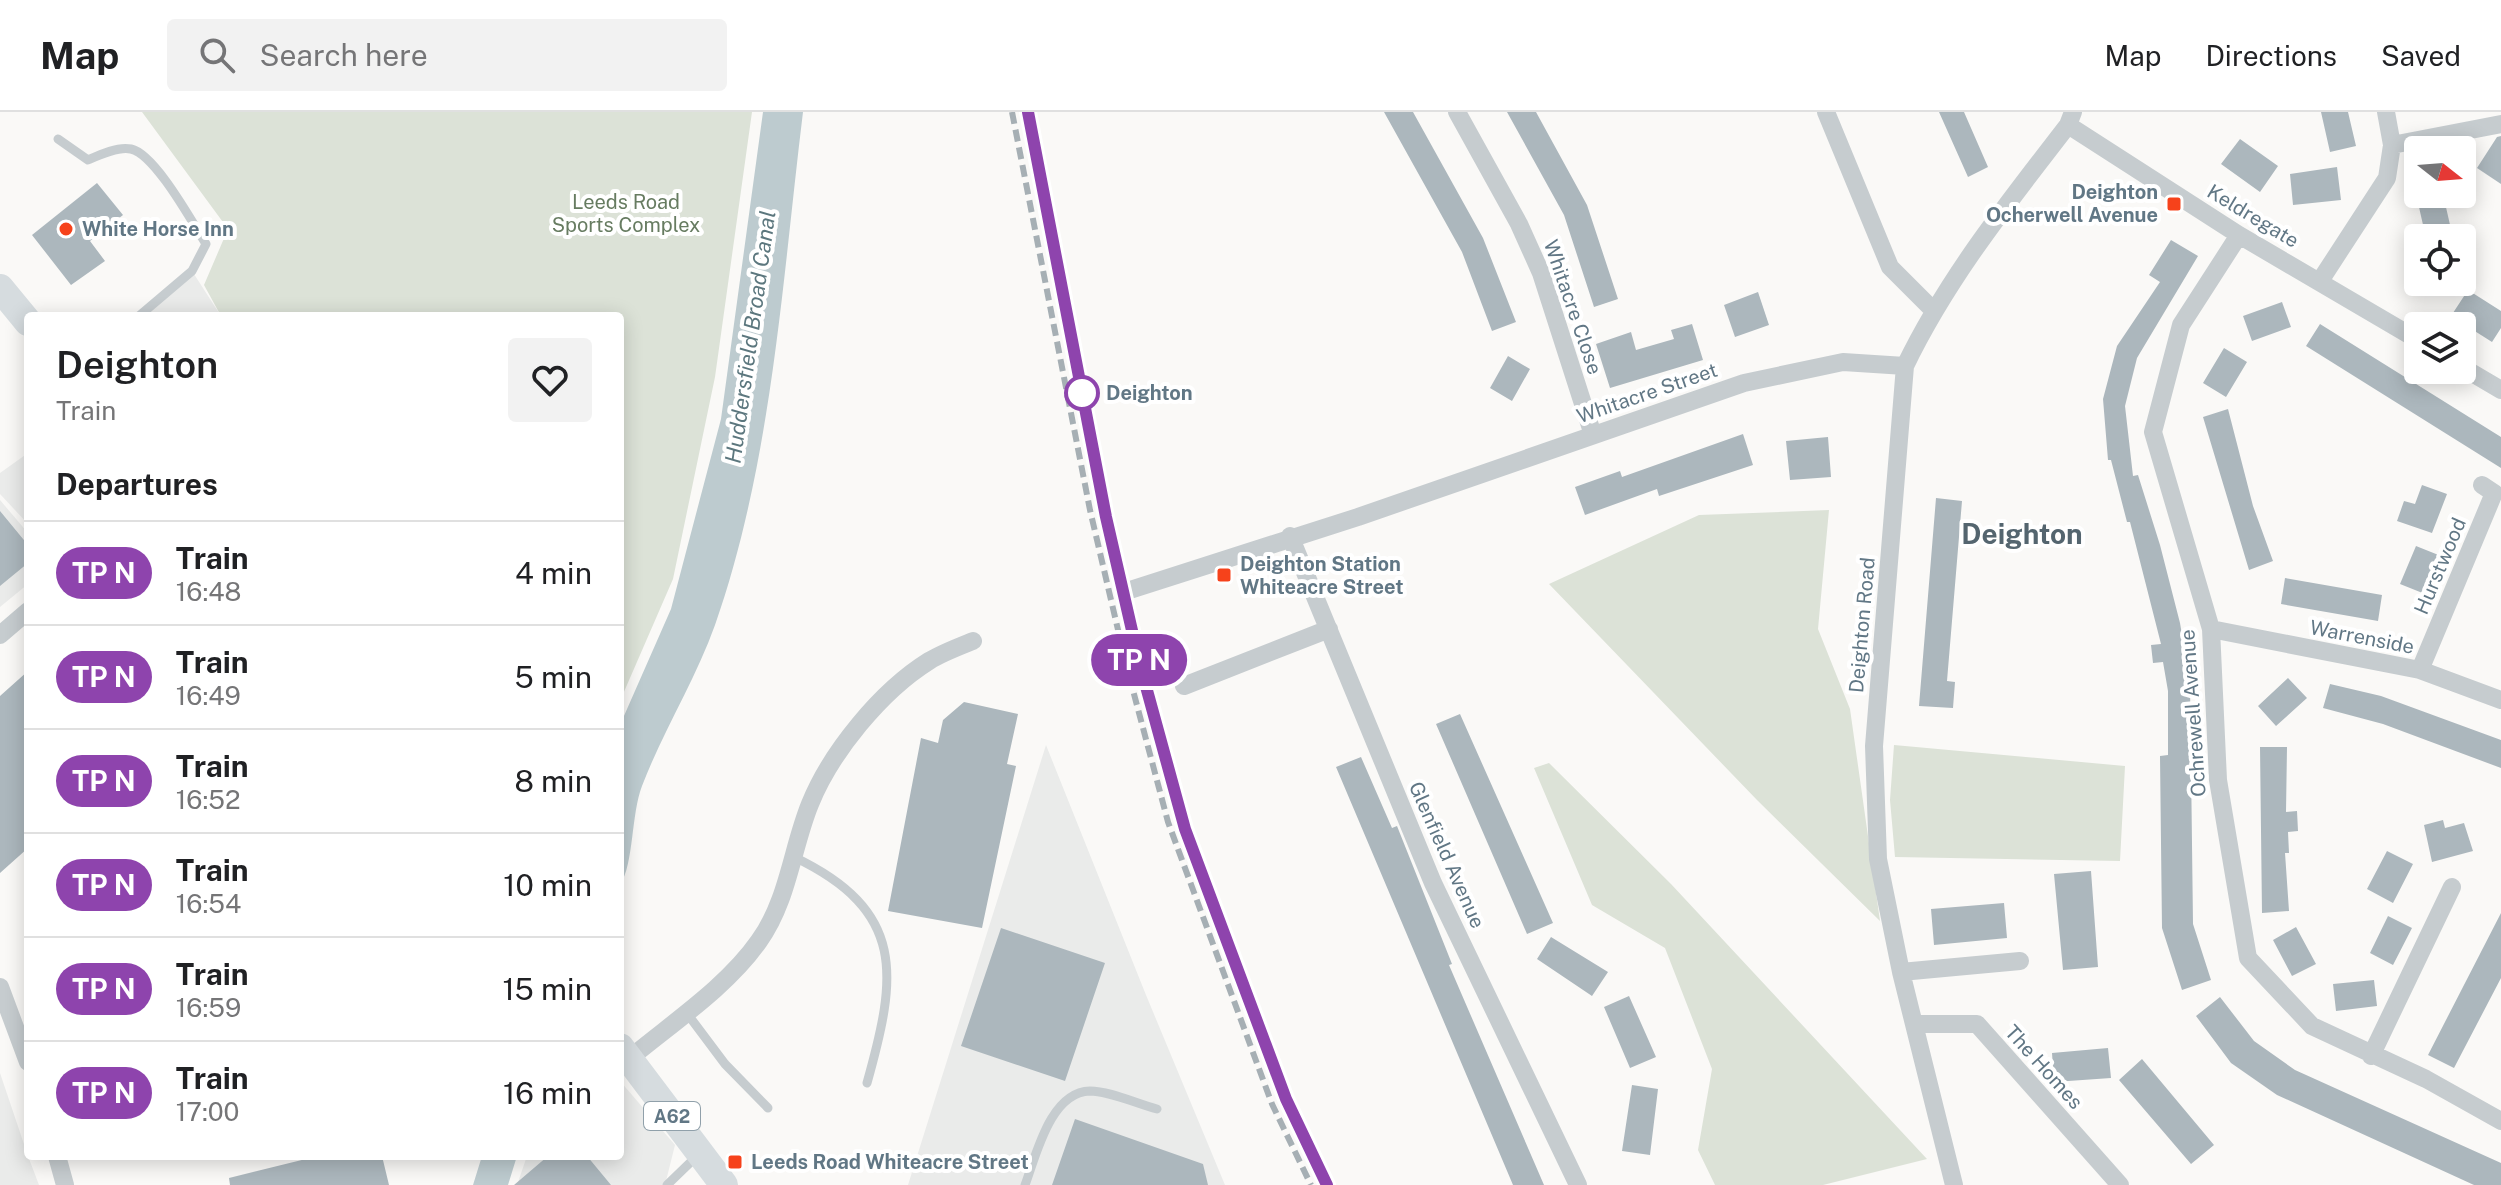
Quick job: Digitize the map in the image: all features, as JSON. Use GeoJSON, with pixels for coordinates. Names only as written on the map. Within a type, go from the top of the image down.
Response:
{"type":"FeatureCollection","features":[{"type":"Feature","properties":{"kind":"main road","name":"A62"},"geometry":{"type":"LineString","coordinates":[[625,1053],[724,1185]]}},
{"type":"Feature","properties":{"kind":"street","name":"Whitacre Close"},"geometry":{"type":"LineString","coordinates":[[1457,112],[1519,224],[1541,273],[1593,435]]}},
{"type":"Feature","properties":{"kind":"street"},"geometry":{"type":"LineString","coordinates":[[1826,112],[1890,267],[1932,309]]}},
{"type":"Feature","properties":{"kind":"street"},"geometry":{"type":"LineString","coordinates":[[2320,281],[2387,178],[2392,145],[2386,112]]}},
{"type":"Feature","properties":{"kind":"street","name":"Deighton Road"},"geometry":{"type":"LineString","coordinates":[[1954,1185],[1901,972],[1878,859],[1874,746],[1905,366],[1932,309],[2067,116]]}},
{"type":"Feature","properties":{"kind":"street","name":"Keldregate"},"geometry":{"type":"LineString","coordinates":[[2067,116],[2239,235],[2404,332]]}},
{"type":"Feature","properties":{"kind":"street"},"geometry":{"type":"LineString","coordinates":[[2392,145],[2501,124]]}},
{"type":"Feature","properties":{"kind":"street","name":"Ochrewell Avenue"},"geometry":{"type":"LineString","coordinates":[[2239,235],[2181,325],[2153,432],[2211,629],[2218,780],[2248,958],[2312,1026],[2426,1079],[2501,1121]]}},
{"type":"Feature","properties":{"kind":"street","name":"Whitacre Street"},"geometry":{"type":"LineString","coordinates":[[1290,536],[1358,517],[1744,383],[1843,362],[1905,366]]}},
{"type":"Feature","properties":{"kind":"street"},"geometry":{"type":"LineString","coordinates":[[2476,375],[2501,390]]}},
{"type":"Feature","properties":{"kind":"street","name":"Hurstwood"},"geometry":{"type":"LineString","coordinates":[[2420,670],[2494,493],[2482,485]]}},
{"type":"Feature","properties":{"kind":"street"},"geometry":{"type":"LineString","coordinates":[[1130,590],[1290,536]]}},
{"type":"Feature","properties":{"kind":"street","name":"Glenfield Avenue"},"geometry":{"type":"LineString","coordinates":[[1290,536],[1433,883],[1578,1185]]}},
{"type":"Feature","properties":{"kind":"street"},"geometry":{"type":"LineString","coordinates":[[0,635],[24,614]]}},
{"type":"Feature","properties":{"kind":"street"},"geometry":{"type":"LineString","coordinates":[[1184,686],[1329,629]]}},
{"type":"Feature","properties":{"kind":"street","name":"Warrenside"},"geometry":{"type":"LineString","coordinates":[[2211,629],[2420,670],[2501,700]]}},
{"type":"Feature","properties":{"kind":"street"},"geometry":{"type":"LineString","coordinates":[[625,1053],[686,1012],[760,940],[794,857],[810,803],[848,739],[893,688],[930,660],[973,641]]}},
{"type":"Feature","properties":{"kind":"street"},"geometry":{"type":"LineString","coordinates":[[2371,1056],[2452,887]]}},
{"type":"Feature","properties":{"kind":"street"},"geometry":{"type":"LineString","coordinates":[[1901,972],[2020,961]]}},
{"type":"Feature","properties":{"kind":"street"},"geometry":{"type":"LineString","coordinates":[[0,987],[24,1051]]}},
{"type":"Feature","properties":{"kind":"street","name":"The Homes"},"geometry":{"type":"LineString","coordinates":[[1915,1024],[1977,1024],[2120,1185]]}},
{"type":"Feature","properties":{"kind":"street"},"geometry":{"type":"LineString","coordinates":[[58,1160],[65,1185]]}},
{"type":"Feature","properties":{"kind":"lane"},"geometry":{"type":"LineString","coordinates":[[58,139],[88,160],[130,148],[147,158],[206,244],[192,271],[144,312]]}},
{"type":"Feature","properties":{"kind":"lane"},"geometry":{"type":"LineString","coordinates":[[794,857],[830,874],[878,924],[888,978],[886,1014],[867,1083]]}},
{"type":"Feature","properties":{"kind":"lane"},"geometry":{"type":"LineString","coordinates":[[686,1012],[725,1064],[768,1108]]}},
{"type":"Feature","properties":{"kind":"lane"},"geometry":{"type":"LineString","coordinates":[[1025,1185],[1050,1117],[1073,1096],[1089,1091],[1157,1109]]}},
{"type":"Feature","properties":{"kind":"lane"},"geometry":{"type":"LineString","coordinates":[[667,1185],[700,1153]]}},
{"type":"Feature","properties":{"kind":"shaded area"},"geometry":{"type":"Polygon","coordinates":[[[192,271],[218,312],[145,312],[192,271]]]}},
{"type":"Feature","properties":{"kind":"shaded area"},"geometry":{"type":"Polygon","coordinates":[[[24,456],[24,520],[0,494],[0,473],[24,456]]]}},
{"type":"Feature","properties":{"kind":"shaded area"},"geometry":{"type":"Polygon","coordinates":[[[0,500],[24,528],[24,587],[0,607],[0,500]]]}},
{"type":"Feature","properties":{"kind":"shaded area"},"geometry":{"type":"Polygon","coordinates":[[[1046,745],[1146,995],[1225,1185],[908,1185],[1046,745]]]}},
{"type":"Feature","properties":{"kind":"shaded area"},"geometry":{"type":"Polygon","coordinates":[[[0,1073],[24,1144],[24,1160],[30,1160],[39,1185],[0,1185],[0,1073]]]}},
{"type":"Feature","properties":{"kind":"shaded area"},"geometry":{"type":"Polygon","coordinates":[[[624,1086],[675,1145],[665,1185],[517,1185],[526,1160],[624,1160],[624,1086]]]}},
{"type":"Feature","properties":{"kind":"green space","name":"Leeds Road Sports Complex"},"geometry":{"type":"Polygon","coordinates":[[[142,112],[752,112],[715,377],[673,579],[624,692],[624,312],[219,312],[204,285],[228,229],[142,112]]]}},
{"type":"Feature","properties":{"kind":"green space"},"geometry":{"type":"Polygon","coordinates":[[[1829,510],[1818,629],[1850,709],[1880,921],[1757,800],[1549,584],[1699,515],[1829,510]]]}},
{"type":"Feature","properties":{"kind":"green space"},"geometry":{"type":"Polygon","coordinates":[[[1894,745],[2125,766],[2120,861],[1895,857],[1890,800],[1894,745]]]}},
{"type":"Feature","properties":{"kind":"green space"},"geometry":{"type":"Polygon","coordinates":[[[1549,763],[1671,884],[1927,1159],[1823,1185],[1715,1185],[1698,1150],[1712,1069],[1665,948],[1592,905],[1534,768],[1549,763]]]}},
{"type":"Feature","properties":{"kind":"water","name":"Huddersfield Broad Canal"},"geometry":{"type":"Polygon","coordinates":[[[763,112],[803,112],[772,372],[750,500],[715,625],[638,797],[624,878],[624,716],[671,609],[721,419],[763,112]]]}},
{"type":"Feature","properties":{"kind":"water"},"geometry":{"type":"Polygon","coordinates":[[[481,1160],[516,1160],[508,1185],[473,1185],[481,1160]]]}},
{"type":"Feature","properties":{"kind":"building"},"geometry":{"type":"Polygon","coordinates":[[[1384,112],[1413,112],[1483,238],[1516,322],[1492,331],[1462,252],[1384,112]]]}},
{"type":"Feature","properties":{"kind":"building"},"geometry":{"type":"Polygon","coordinates":[[[1507,112],[1536,112],[1587,205],[1618,299],[1594,307],[1564,215],[1507,112]]]}},
{"type":"Feature","properties":{"kind":"building"},"geometry":{"type":"Polygon","coordinates":[[[1939,112],[1964,112],[1988,167],[1968,177],[1939,112]]]}},
{"type":"Feature","properties":{"kind":"building"},"geometry":{"type":"Polygon","coordinates":[[[2321,112],[2348,112],[2356,146],[2330,152],[2321,112]]]}},
{"type":"Feature","properties":{"kind":"building"},"geometry":{"type":"Polygon","coordinates":[[[2501,136],[2501,184],[2477,168],[2497,137],[2501,136]]]}},
{"type":"Feature","properties":{"kind":"building"},"geometry":{"type":"Polygon","coordinates":[[[2240,139],[2278,166],[2260,192],[2221,164],[2240,139]]]}},
{"type":"Feature","properties":{"kind":"building"},"geometry":{"type":"Polygon","coordinates":[[[2337,167],[2341,200],[2293,205],[2290,174],[2337,167]]]}},
{"type":"Feature","properties":{"kind":"building","name":"White Horse Inn"},"geometry":{"type":"Polygon","coordinates":[[[97,183],[123,215],[90,241],[105,261],[71,285],[32,235],[97,183]]]}},
{"type":"Feature","properties":{"kind":"building"},"geometry":{"type":"Polygon","coordinates":[[[2419,208],[2446,208],[2450,224],[2423,224],[2419,208]]]}},
{"type":"Feature","properties":{"kind":"building"},"geometry":{"type":"Polygon","coordinates":[[[2171,240],[2198,256],[2137,358],[2125,406],[2133,476],[2138,475],[2160,545],[2180,623],[2190,683],[2193,924],[2211,980],[2182,990],[2162,928],[2160,756],[2168,755],[2168,691],[2163,662],[2153,663],[2151,645],[2161,644],[2130,522],[2127,522],[2111,460],[2108,460],[2103,399],[2117,346],[2160,282],[2149,275],[2171,240]]]}},
{"type":"Feature","properties":{"kind":"building"},"geometry":{"type":"Polygon","coordinates":[[[1758,292],[1769,325],[1735,337],[1724,305],[1758,292]]]}},
{"type":"Feature","properties":{"kind":"building"},"geometry":{"type":"Polygon","coordinates":[[[2476,295],[2501,311],[2501,328],[2492,342],[2476,332],[2476,312],[2454,312],[2464,296],[2476,295]]]}},
{"type":"Feature","properties":{"kind":"building"},"geometry":{"type":"Polygon","coordinates":[[[2282,302],[2291,327],[2252,341],[2243,316],[2282,302]]]}},
{"type":"Feature","properties":{"kind":"building"},"geometry":{"type":"Polygon","coordinates":[[[1692,324],[1703,360],[1610,388],[1596,344],[1631,332],[1636,350],[1674,339],[1671,330],[1692,324]]]}},
{"type":"Feature","properties":{"kind":"building"},"geometry":{"type":"Polygon","coordinates":[[[2320,324],[2404,376],[2404,384],[2416,384],[2501,437],[2501,468],[2306,346],[2320,324]]]}},
{"type":"Feature","properties":{"kind":"building"},"geometry":{"type":"Polygon","coordinates":[[[2224,348],[2247,362],[2226,397],[2203,383],[2224,348]]]}},
{"type":"Feature","properties":{"kind":"building"},"geometry":{"type":"Polygon","coordinates":[[[1508,356],[1530,369],[1512,401],[1490,388],[1508,356]]]}},
{"type":"Feature","properties":{"kind":"building"},"geometry":{"type":"Polygon","coordinates":[[[2228,409],[2253,506],[2273,561],[2249,570],[2203,417],[2228,409]]]}},
{"type":"Feature","properties":{"kind":"building"},"geometry":{"type":"Polygon","coordinates":[[[1743,434],[1753,465],[1659,496],[1657,489],[1585,515],[1575,487],[1620,471],[1622,477],[1743,434]]]}},
{"type":"Feature","properties":{"kind":"building"},"geometry":{"type":"Polygon","coordinates":[[[1828,437],[1831,477],[1790,480],[1786,441],[1828,437]]]}},
{"type":"Feature","properties":{"kind":"building"},"geometry":{"type":"Polygon","coordinates":[[[2422,485],[2447,494],[2432,533],[2397,521],[2404,501],[2415,504],[2422,485]]]}},
{"type":"Feature","properties":{"kind":"building"},"geometry":{"type":"Polygon","coordinates":[[[1936,498],[1962,501],[1947,681],[1955,682],[1953,708],[1919,706],[1936,498]]]}},
{"type":"Feature","properties":{"kind":"building"},"geometry":{"type":"Polygon","coordinates":[[[0,511],[24,540],[24,566],[0,586],[0,511]]]}},
{"type":"Feature","properties":{"kind":"building"},"geometry":{"type":"Polygon","coordinates":[[[2416,546],[2441,556],[2425,594],[2400,584],[2416,546]]]}},
{"type":"Feature","properties":{"kind":"building"},"geometry":{"type":"Polygon","coordinates":[[[2285,578],[2382,595],[2378,621],[2281,604],[2285,578]]]}},
{"type":"Feature","properties":{"kind":"building"},"geometry":{"type":"Polygon","coordinates":[[[24,675],[24,852],[0,873],[0,696],[24,675]]]}},
{"type":"Feature","properties":{"kind":"building"},"geometry":{"type":"Polygon","coordinates":[[[2288,678],[2307,698],[2276,726],[2258,706],[2288,678]]]}},
{"type":"Feature","properties":{"kind":"building"},"geometry":{"type":"Polygon","coordinates":[[[2330,684],[2381,696],[2501,740],[2501,768],[2383,724],[2323,708],[2330,684]]]}},
{"type":"Feature","properties":{"kind":"building"},"geometry":{"type":"Polygon","coordinates":[[[964,702],[1018,714],[1007,764],[1016,766],[982,928],[888,911],[921,738],[938,743],[943,720],[964,702]]]}},
{"type":"Feature","properties":{"kind":"building"},"geometry":{"type":"Polygon","coordinates":[[[1460,714],[1553,923],[1527,934],[1436,724],[1460,714]]]}},
{"type":"Feature","properties":{"kind":"building"},"geometry":{"type":"Polygon","coordinates":[[[2260,747],[2287,747],[2286,812],[2297,811],[2298,831],[2288,832],[2289,853],[2285,853],[2289,911],[2262,913],[2260,747]]]}},
{"type":"Feature","properties":{"kind":"building"},"geometry":{"type":"Polygon","coordinates":[[[1361,757],[1392,828],[1397,826],[1452,964],[1449,965],[1544,1185],[1513,1185],[1336,767],[1361,757]]]}},
{"type":"Feature","properties":{"kind":"building"},"geometry":{"type":"Polygon","coordinates":[[[2443,820],[2445,828],[2464,823],[2473,851],[2432,862],[2424,825],[2443,820]]]}},
{"type":"Feature","properties":{"kind":"building"},"geometry":{"type":"Polygon","coordinates":[[[2387,851],[2413,864],[2393,903],[2367,889],[2387,851]]]}},
{"type":"Feature","properties":{"kind":"building"},"geometry":{"type":"Polygon","coordinates":[[[2091,871],[2098,967],[2063,970],[2054,874],[2091,871]]]}},
{"type":"Feature","properties":{"kind":"building"},"geometry":{"type":"Polygon","coordinates":[[[2004,903],[2007,938],[1934,945],[1931,909],[2004,903]]]}},
{"type":"Feature","properties":{"kind":"building"},"geometry":{"type":"Polygon","coordinates":[[[2501,913],[2501,978],[2454,1068],[2428,1055],[2501,913]]]}},
{"type":"Feature","properties":{"kind":"building"},"geometry":{"type":"Polygon","coordinates":[[[2388,916],[2412,928],[2393,965],[2370,953],[2388,916]]]}},
{"type":"Feature","properties":{"kind":"building"},"geometry":{"type":"Polygon","coordinates":[[[2296,927],[2316,964],[2292,976],[2273,940],[2296,927]]]}},
{"type":"Feature","properties":{"kind":"building"},"geometry":{"type":"Polygon","coordinates":[[[1001,928],[1105,963],[1065,1081],[961,1046],[1001,928]]]}},
{"type":"Feature","properties":{"kind":"building"},"geometry":{"type":"Polygon","coordinates":[[[1551,937],[1608,972],[1592,996],[1537,959],[1551,937]]]}},
{"type":"Feature","properties":{"kind":"building"},"geometry":{"type":"Polygon","coordinates":[[[2374,980],[2377,1006],[2336,1011],[2333,984],[2374,980]]]}},
{"type":"Feature","properties":{"kind":"building"},"geometry":{"type":"Polygon","coordinates":[[[1629,996],[1656,1057],[1630,1068],[1604,1007],[1629,996]]]}},
{"type":"Feature","properties":{"kind":"building"},"geometry":{"type":"Polygon","coordinates":[[[2220,997],[2254,1041],[2295,1070],[2501,1163],[2501,1185],[2474,1185],[2277,1095],[2231,1063],[2196,1016],[2220,997]]]}},
{"type":"Feature","properties":{"kind":"building"},"geometry":{"type":"Polygon","coordinates":[[[2108,1048],[2111,1078],[2054,1082],[2052,1053],[2108,1048]]]}},
{"type":"Feature","properties":{"kind":"building"},"geometry":{"type":"Polygon","coordinates":[[[2142,1059],[2214,1145],[2191,1164],[2119,1080],[2142,1059]]]}},
{"type":"Feature","properties":{"kind":"building"},"geometry":{"type":"Polygon","coordinates":[[[1632,1085],[1658,1089],[1650,1155],[1622,1151],[1632,1085]]]}},
{"type":"Feature","properties":{"kind":"building"},"geometry":{"type":"Polygon","coordinates":[[[1075,1119],[1203,1164],[1208,1185],[1052,1185],[1075,1119]]]}},
{"type":"Feature","properties":{"kind":"building"},"geometry":{"type":"Polygon","coordinates":[[[302,1160],[383,1160],[389,1185],[230,1185],[229,1178],[302,1160]]]}},
{"type":"Feature","properties":{"kind":"building"},"geometry":{"type":"Polygon","coordinates":[[[543,1160],[590,1160],[611,1185],[514,1185],[543,1160]]]}},
{"type":"Feature","properties":{"kind":"railway"},"geometry":{"type":"LineString","coordinates":[[1012,112],[1090,510],[1126,664],[1168,822],[1272,1104],[1311,1185]]}},
{"type":"Feature","properties":{"kind":"railway"},"geometry":{"type":"LineString","coordinates":[[1028,112],[1106,517],[1139,661],[1185,829],[1286,1099],[1327,1185]]}},
{"type":"Feature","properties":{"kind":"train"},"geometry":{"type":"LineString","coordinates":[[1028,112],[1106,517],[1139,661],[1185,829],[1286,1099],[1327,1185]]}},
{"type":"Feature","properties":{"kind":"place","name":"Deighton Ocherwell Avenue"},"geometry":{"type":"Point","coordinates":[2174,204]}},
{"type":"Feature","properties":{"kind":"place","name":"White Horse Inn"},"geometry":{"type":"Point","coordinates":[66,229]}},
{"type":"Feature","properties":{"kind":"place","name":"Deighton"},"geometry":{"type":"Point","coordinates":[1082,393]}},
{"type":"Feature","properties":{"kind":"place","name":"Deighton Station Whiteacre Street"},"geometry":{"type":"Point","coordinates":[1224,575]}},
{"type":"Feature","properties":{"kind":"place","name":"Leeds Road Whiteacre Street"},"geometry":{"type":"Point","coordinates":[735,1162]}},
{"type":"Feature","properties":{"kind":"district","name":"Deighton"},"geometry":{"type":"Point","coordinates":[2022,533]}}]}
